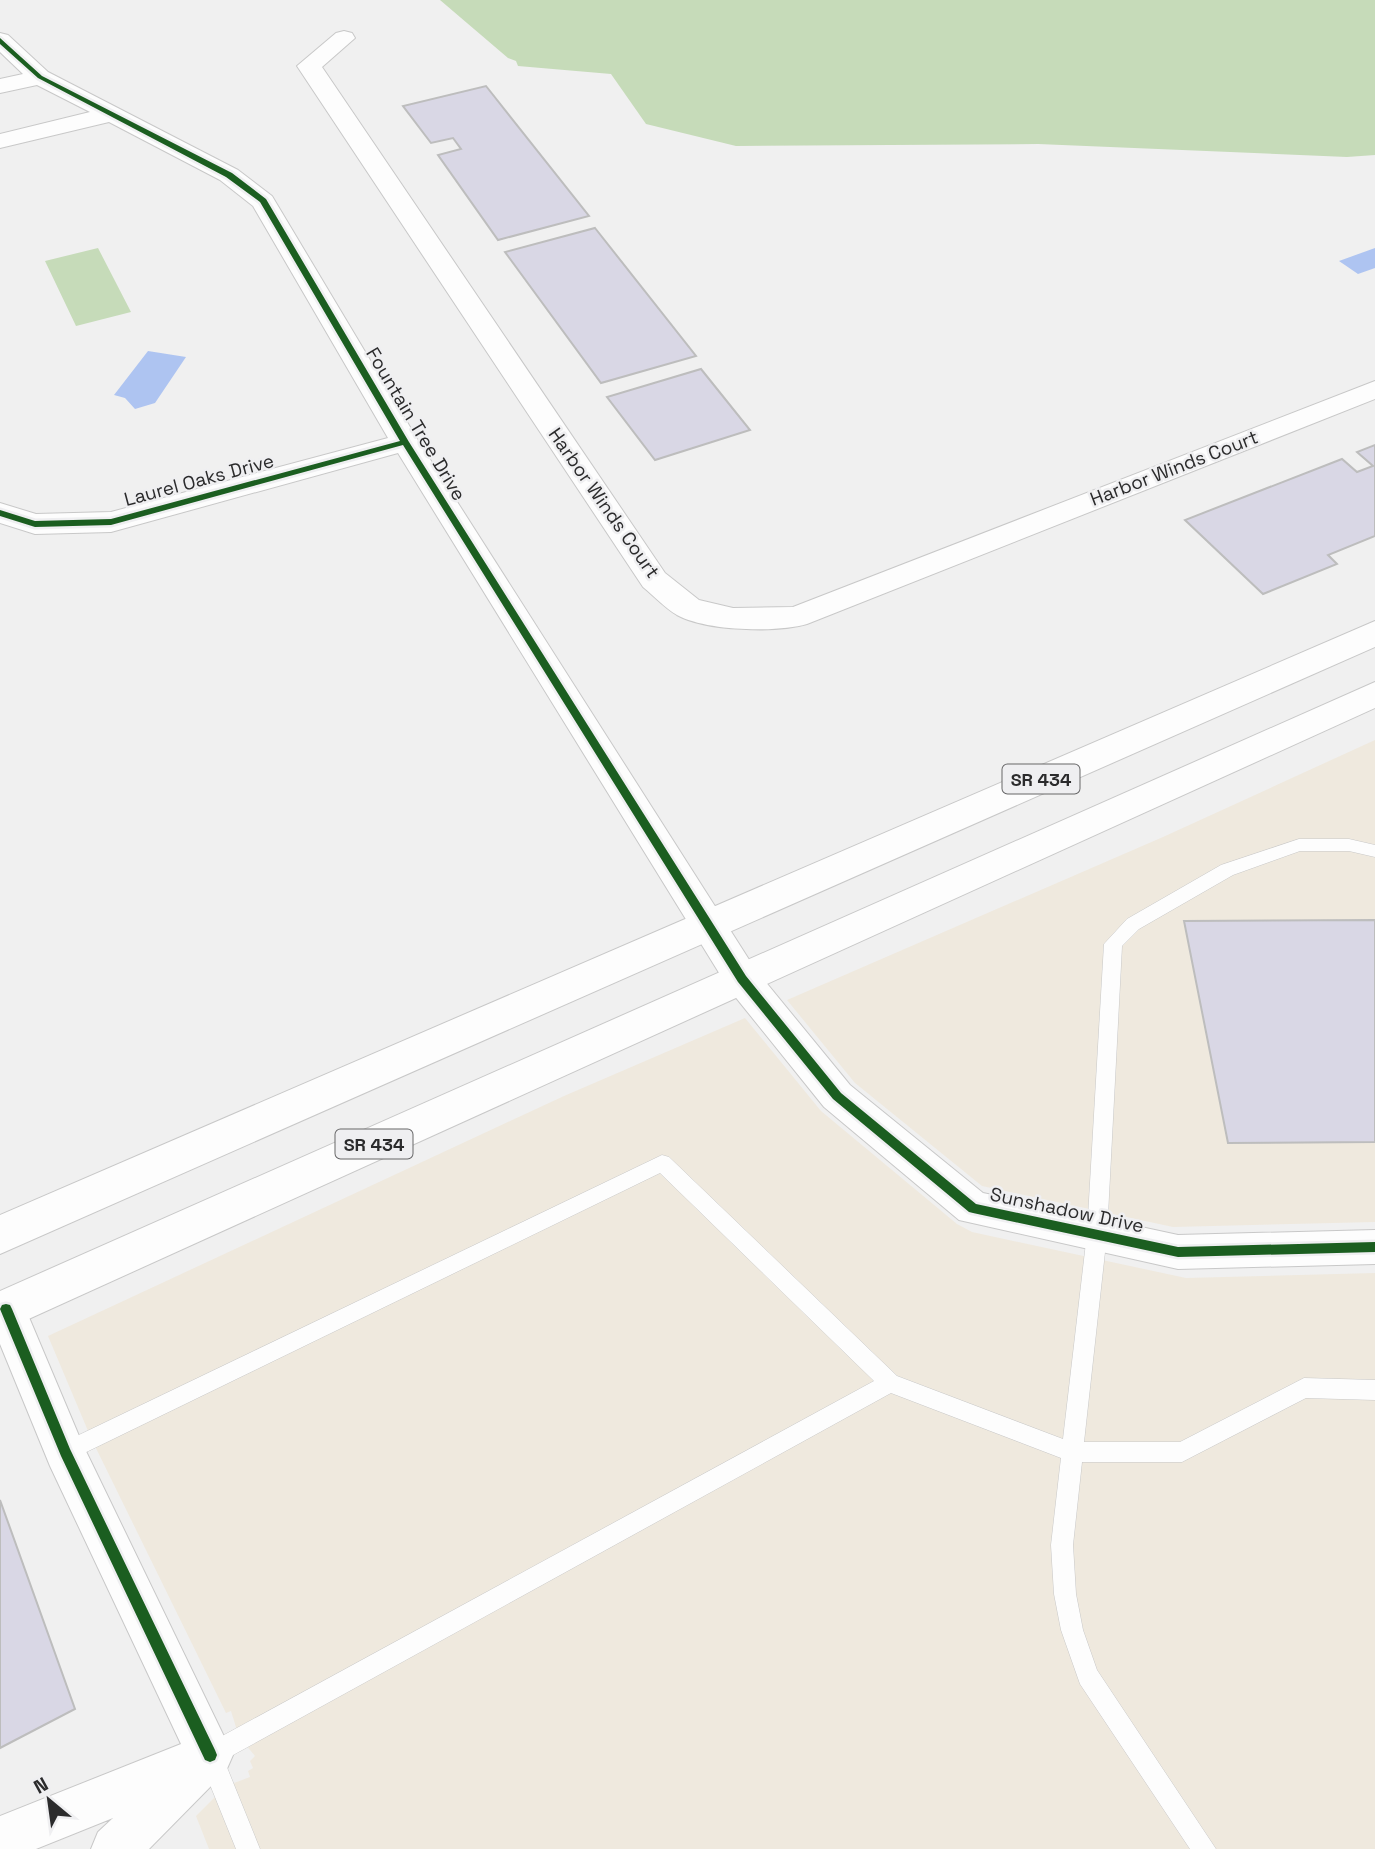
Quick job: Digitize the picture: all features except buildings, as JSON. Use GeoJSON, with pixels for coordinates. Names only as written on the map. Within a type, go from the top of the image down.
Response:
{"type":"FeatureCollection","features":[{"type":"Feature","properties":{"kind":"main road","name":"SR 434"},"geometry":{"type":"LineString","coordinates":[[0,1235],[1375,633]]}},
{"type":"Feature","properties":{"kind":"main road","name":"SR 434"},"geometry":{"type":"LineString","coordinates":[[3,1310],[1375,694]]}},
{"type":"Feature","properties":{"kind":"street","name":"Harbor Winds Court"},"geometry":{"type":"LineString","coordinates":[[344,38],[309,66],[654,580],[689,608],[733,619],[796,617],[1375,389]]}},
{"type":"Feature","properties":{"kind":"street","name":"Fountain Tree Drive"},"geometry":{"type":"LineString","coordinates":[[0,40],[40,77],[229,175],[263,201],[405,443],[708,925]]}},
{"type":"Feature","properties":{"kind":"street"},"geometry":{"type":"LineString","coordinates":[[0,86],[40,77]]}},
{"type":"Feature","properties":{"kind":"street"},"geometry":{"type":"LineString","coordinates":[[0,141],[114,114]]}},
{"type":"Feature","properties":{"kind":"street","name":"Laurel Oaks Drive"},"geometry":{"type":"LineString","coordinates":[[0,513],[35,524],[111,522],[405,443]]}},
{"type":"Feature","properties":{"kind":"street","name":"Sunshadow Drive"},"geometry":{"type":"LineString","coordinates":[[708,925],[742,979],[837,1096],[973,1208],[1178,1252],[1375,1247]]}},
{"type":"Feature","properties":{"kind":"street"},"geometry":{"type":"LineString","coordinates":[[3,1310],[65,1452],[210,1755]]}},
{"type":"Feature","properties":{"kind":"street"},"geometry":{"type":"LineString","coordinates":[[24,1838],[210,1755]]}},
{"type":"Feature","properties":{"kind":"street"},"geometry":{"type":"LineString","coordinates":[[115,1849],[210,1755]]}},
{"type":"Feature","properties":{"kind":"lane"},"geometry":{"type":"LineString","coordinates":[[1204,1849],[1088,1676],[1072,1630],[1065,1594],[1062,1545],[1097,1234],[1113,944],[1133,923],[1227,870],[1299,845],[1349,845],[1375,851]]}},
{"type":"Feature","properties":{"kind":"lane"},"geometry":{"type":"LineString","coordinates":[[65,1452],[662,1163],[890,1383],[1072,1452],[1182,1451],[1304,1388],[1375,1390]]}},
{"type":"Feature","properties":{"kind":"lane"},"geometry":{"type":"LineString","coordinates":[[248,1849],[210,1755],[890,1383]]}},
{"type":"Feature","properties":{"kind":"shaded area"},"geometry":{"type":"Polygon","coordinates":[[[1375,740],[1375,1222],[1173,1227],[982,1186],[855,1083],[787,1000],[1163,837],[1375,740]]]}},
{"type":"Feature","properties":{"kind":"shaded area"},"geometry":{"type":"Polygon","coordinates":[[[745,1018],[821,1111],[957,1224],[972,1232],[1186,1278],[1375,1273],[1375,1849],[209,1849],[196,1816],[226,1786],[250,1777],[248,1771],[253,1768],[250,1761],[255,1756],[239,1737],[231,1711],[226,1713],[91,1438],[48,1336],[564,1096],[745,1018]]]}},
{"type":"Feature","properties":{"kind":"green space"},"geometry":{"type":"Polygon","coordinates":[[[440,0],[1375,0],[1375,155],[1347,157],[1038,144],[736,146],[646,124],[611,74],[518,66],[516,61],[508,58],[440,0]]]}},
{"type":"Feature","properties":{"kind":"green space"},"geometry":{"type":"Polygon","coordinates":[[[98,248],[131,312],[76,326],[45,261],[98,248]]]}},
{"type":"Feature","properties":{"kind":"water"},"geometry":{"type":"Polygon","coordinates":[[[1375,248],[1375,268],[1358,274],[1339,261],[1375,248]]]}},
{"type":"Feature","properties":{"kind":"water"},"geometry":{"type":"Polygon","coordinates":[[[148,351],[186,357],[155,403],[135,409],[125,398],[114,395],[148,351]]]}},
{"type":"Feature","properties":{"kind":"cycle path"},"geometry":{"type":"LineString","coordinates":[[0,40],[40,77],[229,175],[263,201],[405,442],[742,979],[837,1096],[973,1208],[1178,1252],[1375,1247]]}},
{"type":"Feature","properties":{"kind":"cycle path"},"geometry":{"type":"LineString","coordinates":[[0,513],[35,524],[111,522],[405,442]]}},
{"type":"Feature","properties":{"kind":"cycle path"},"geometry":{"type":"LineString","coordinates":[[6,1309],[65,1452],[210,1755]]}}]}
